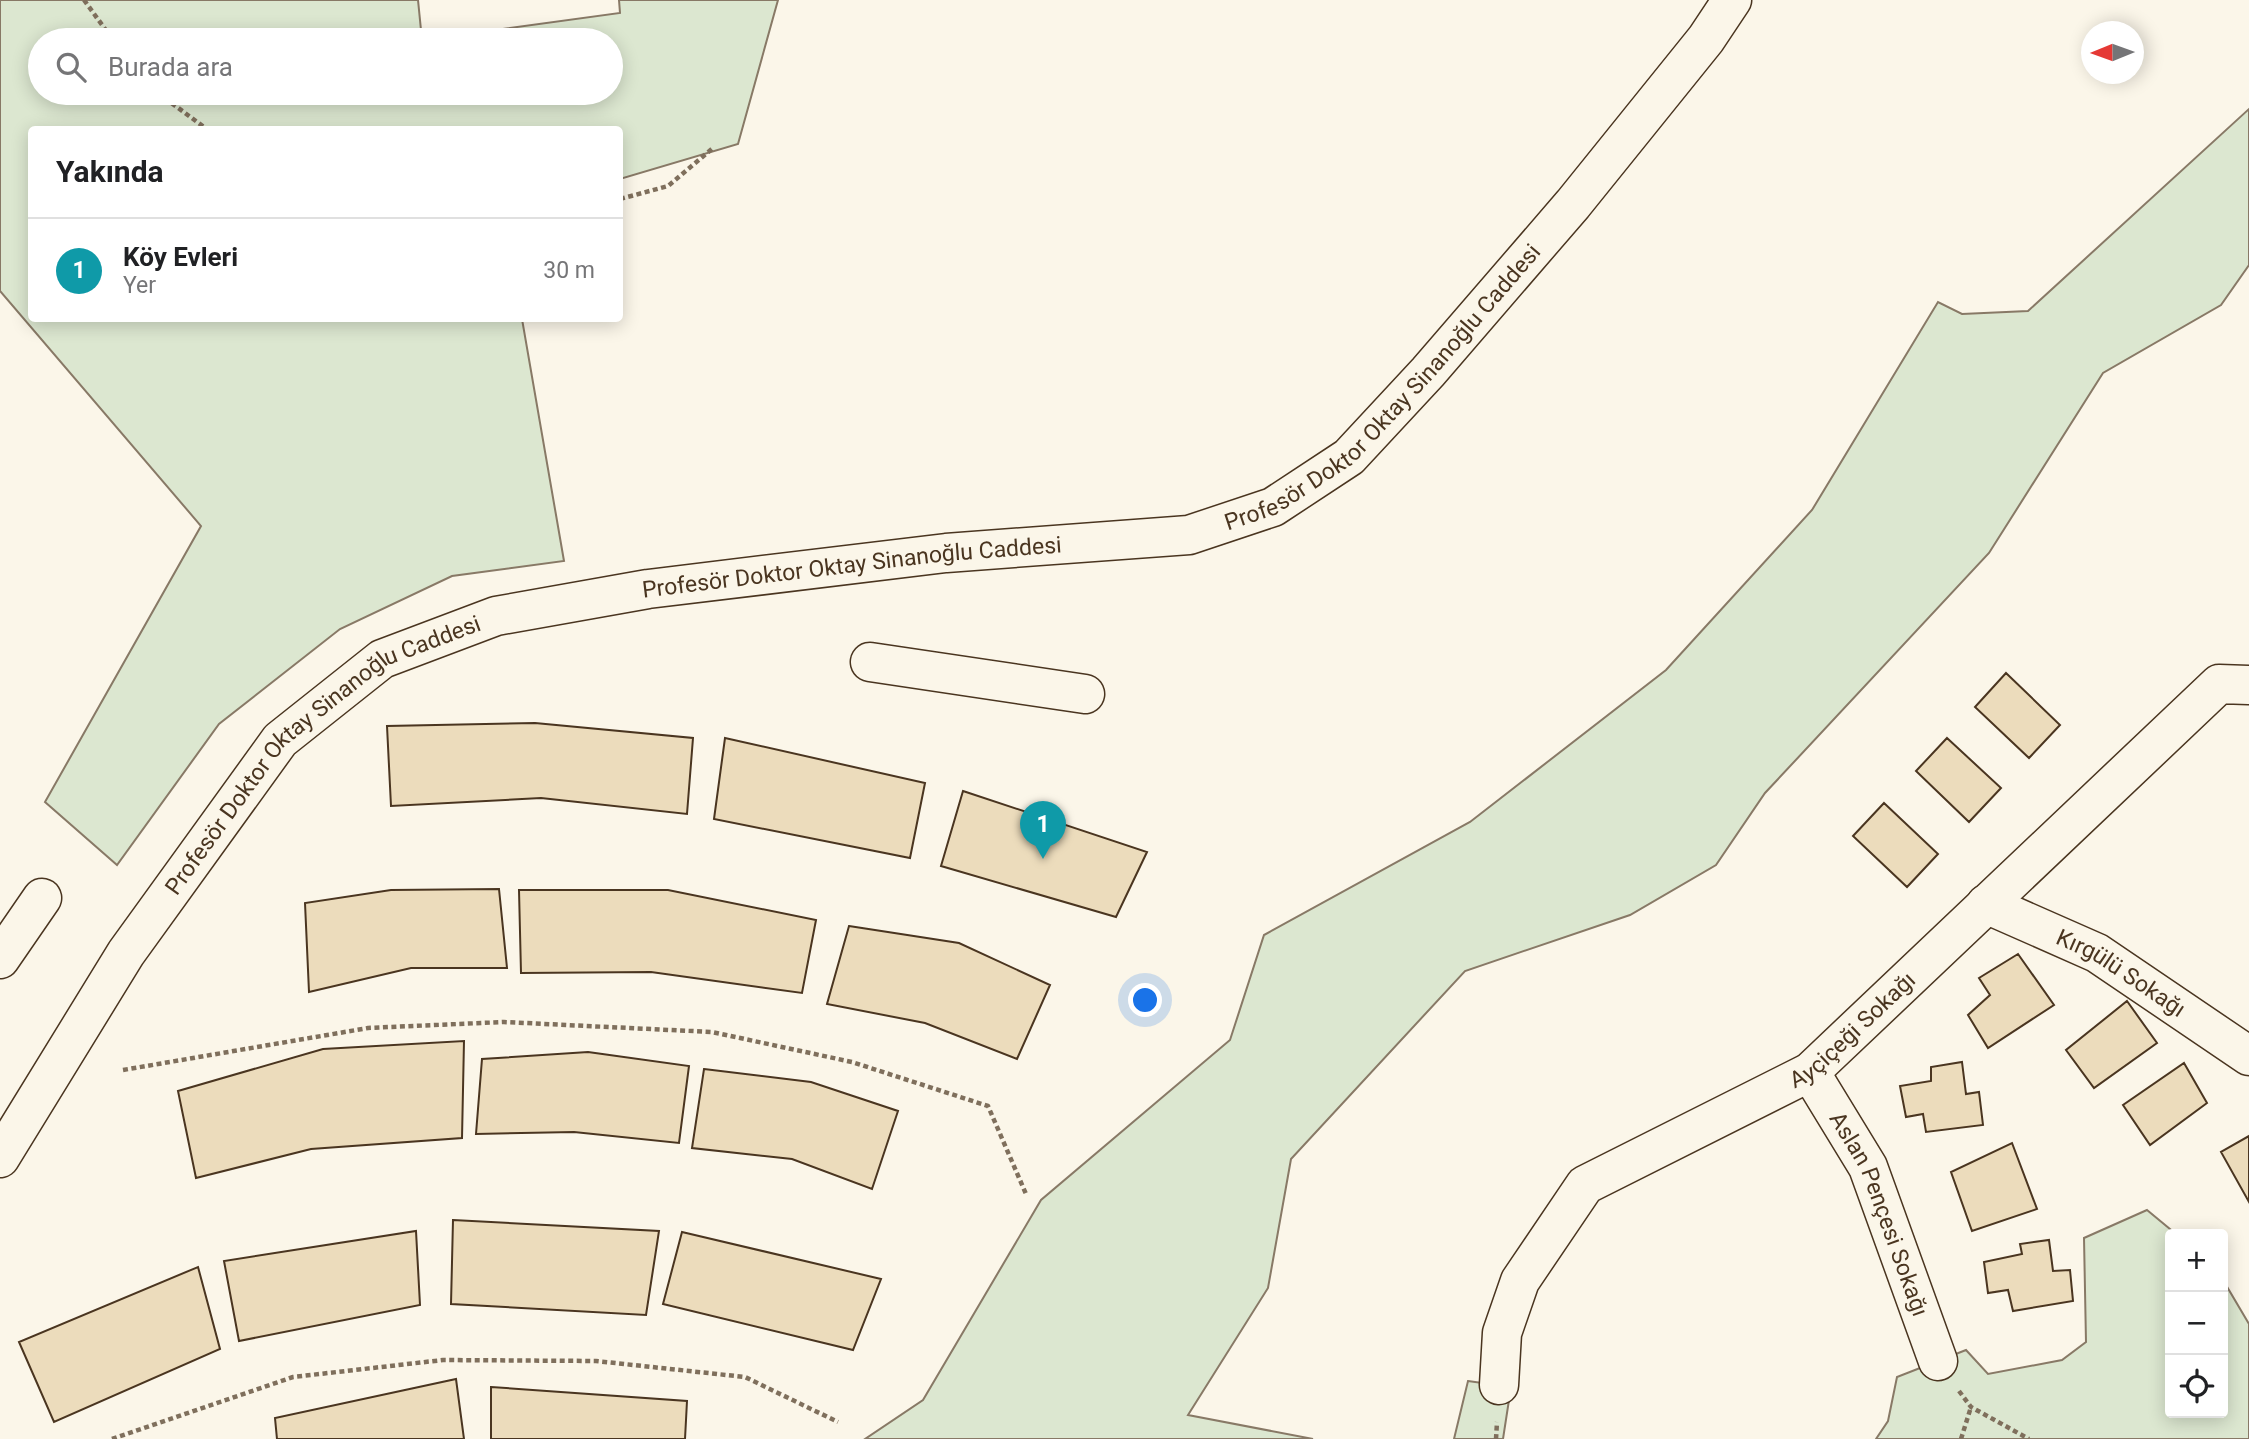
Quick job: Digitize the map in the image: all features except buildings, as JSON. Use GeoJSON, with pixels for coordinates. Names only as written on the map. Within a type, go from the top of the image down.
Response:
{"type":"FeatureCollection","features":[{"type":"Feature","properties":{"kind":"street","name":"Profesör Doktor Oktay Sinanoğlu Caddesi"},"geometry":{"type":"LineString","coordinates":[[0,1158],[126,953],[280,740],[382,659],[496,616],[648,589],[946,554],[1189,535],[1273,507],[1349,457],[1428,372],[1573,204],[1706,39],[1732,0]]}},
{"type":"Feature","properties":{"kind":"street"},"geometry":{"type":"LineString","coordinates":[[870,662],[1085,694]]}},
{"type":"Feature","properties":{"kind":"street","name":"Ayçiçeği Sokağı"},"geometry":{"type":"LineString","coordinates":[[1499,1385],[1502,1333],[1520,1281],[1585,1185],[1810,1072],[2219,684],[2249,685]]}},
{"type":"Feature","properties":{"kind":"street"},"geometry":{"type":"LineString","coordinates":[[0,959],[42,898]]}},
{"type":"Feature","properties":{"kind":"street","name":"Kırgülü Sokağı"},"geometry":{"type":"LineString","coordinates":[[1986,904],[2097,953],[2249,1056]]}},
{"type":"Feature","properties":{"kind":"street","name":"Aslan Pençesi Sokağı"},"geometry":{"type":"LineString","coordinates":[[1810,1072],[1868,1167],[1938,1361]]}},
{"type":"Feature","properties":{"kind":"path"},"geometry":{"type":"LineString","coordinates":[[84,0],[104,28]]}},
{"type":"Feature","properties":{"kind":"path"},"geometry":{"type":"LineString","coordinates":[[174,105],[203,126]]}},
{"type":"Feature","properties":{"kind":"path"},"geometry":{"type":"LineString","coordinates":[[623,198],[668,186],[713,148]]}},
{"type":"Feature","properties":{"kind":"path"},"geometry":{"type":"LineString","coordinates":[[123,1070],[368,1028],[505,1022],[712,1032],[852,1062],[988,1106],[1026,1194]]}},
{"type":"Feature","properties":{"kind":"path"},"geometry":{"type":"LineString","coordinates":[[112,1439],[293,1377],[443,1360],[596,1361],[746,1377],[838,1422]]}},
{"type":"Feature","properties":{"kind":"path"},"geometry":{"type":"LineString","coordinates":[[1938,1361],[1971,1407],[2029,1439]]}},
{"type":"Feature","properties":{"kind":"path"},"geometry":{"type":"LineString","coordinates":[[1961,1439],[1971,1407]]}},
{"type":"Feature","properties":{"kind":"green space"},"geometry":{"type":"Polygon","coordinates":[[[0,0],[418,0],[421,28],[28,28],[28,105],[623,105],[623,28],[510,28],[620,13],[619,0],[778,0],[738,144],[623,178],[623,126],[28,126],[28,322],[523,322],[564,561],[452,576],[340,629],[219,724],[117,865],[45,802],[201,526],[0,291],[0,0]]]}},
{"type":"Feature","properties":{"kind":"green space"},"geometry":{"type":"Polygon","coordinates":[[[2249,109],[2249,265],[2221,305],[2103,373],[1989,553],[1765,793],[1716,865],[1630,915],[1465,971],[1291,1159],[1268,1288],[1188,1415],[1313,1439],[865,1439],[923,1400],[1041,1200],[1230,1040],[1264,935],[1470,822],[1666,670],[1812,510],[1938,302],[1962,314],[2028,311],[2249,109]]]}},
{"type":"Feature","properties":{"kind":"green space"},"geometry":{"type":"Polygon","coordinates":[[[2147,1210],[2170,1229],[2165,1229],[2165,1418],[2228,1418],[2228,1288],[2249,1324],[2249,1439],[1876,1439],[1888,1421],[1897,1377],[1966,1350],[1988,1374],[2062,1360],[2086,1342],[2084,1238],[2147,1210]]]}},
{"type":"Feature","properties":{"kind":"green space"},"geometry":{"type":"Polygon","coordinates":[[[1468,1381],[1511,1387],[1503,1439],[1454,1439],[1468,1381]]]}},
{"type":"Feature","properties":{"kind":"place","name":"Köy Evleri"},"geometry":{"type":"Point","coordinates":[1043,859]}}]}
